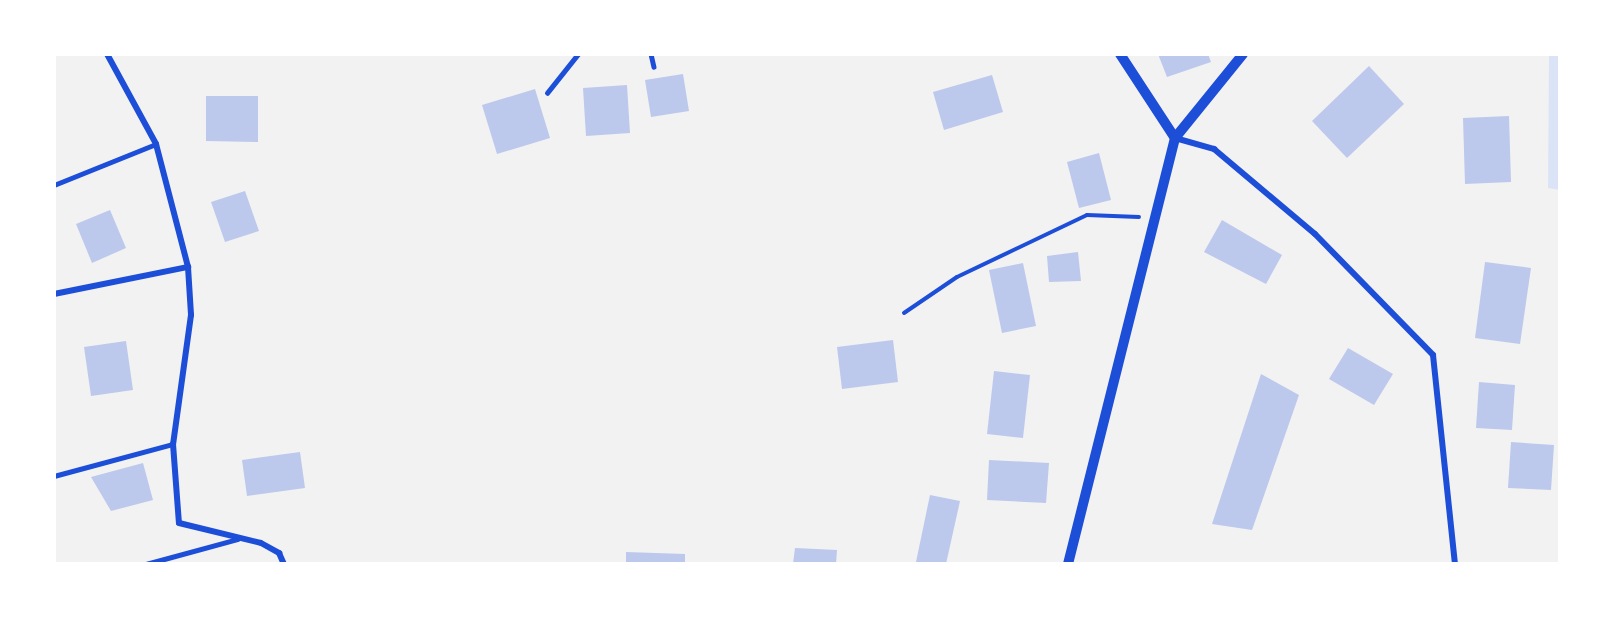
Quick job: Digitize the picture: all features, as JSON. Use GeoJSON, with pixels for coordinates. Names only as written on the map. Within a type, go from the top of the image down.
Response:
{"type":"FeatureCollection","features":[{"type":"Feature","properties":{"kind":"street"},"geometry":{"type":"LineString","coordinates":[[107,54],[156,144],[188,267],[191,315],[173,444],[180,523],[244,537],[279,553],[284,564]]}},
{"type":"Feature","properties":{"kind":"street"},"geometry":{"type":"LineString","coordinates":[[1119,54],[1175,138],[1214,149],[1315,234],[1433,355],[1455,564]]}},
{"type":"Feature","properties":{"kind":"street"},"geometry":{"type":"LineString","coordinates":[[1068,564],[1175,138],[1243,54]]}},
{"type":"Feature","properties":{"kind":"street"},"geometry":{"type":"LineString","coordinates":[[54,294],[188,267]]}},
{"type":"Feature","properties":{"kind":"lane"},"geometry":{"type":"LineString","coordinates":[[547,93],[578,54]]}},
{"type":"Feature","properties":{"kind":"lane"},"geometry":{"type":"LineString","coordinates":[[651,54],[654,67]]}},
{"type":"Feature","properties":{"kind":"lane"},"geometry":{"type":"LineString","coordinates":[[54,185],[156,144]]}},
{"type":"Feature","properties":{"kind":"lane"},"geometry":{"type":"LineString","coordinates":[[54,476],[173,444]]}},
{"type":"Feature","properties":{"kind":"lane"},"geometry":{"type":"LineString","coordinates":[[146,564],[244,537]]}},
{"type":"Feature","properties":{"kind":"path"},"geometry":{"type":"LineString","coordinates":[[903,313],[957,277],[1087,215],[1155,217]]}},
{"type":"Feature","properties":{"kind":"shaded area"},"geometry":{"type":"Polygon","coordinates":[[[1549,54],[1560,54],[1560,190],[1548,188],[1549,54]]]}},
{"type":"Feature","properties":{"kind":"building"},"geometry":{"type":"Polygon","coordinates":[[[1158,54],[1208,54],[1211,62],[1167,77],[1158,54]]]}},
{"type":"Feature","properties":{"kind":"building"},"geometry":{"type":"Polygon","coordinates":[[[1369,66],[1404,104],[1347,158],[1312,121],[1369,66]]]}},
{"type":"Feature","properties":{"kind":"building"},"geometry":{"type":"Polygon","coordinates":[[[683,74],[689,111],[651,117],[645,80],[683,74]]]}},
{"type":"Feature","properties":{"kind":"building"},"geometry":{"type":"Polygon","coordinates":[[[992,75],[1003,112],[944,130],[933,92],[992,75]]]}},
{"type":"Feature","properties":{"kind":"building"},"geometry":{"type":"Polygon","coordinates":[[[627,85],[630,133],[586,136],[583,88],[627,85]]]}},
{"type":"Feature","properties":{"kind":"building"},"geometry":{"type":"Polygon","coordinates":[[[535,89],[550,138],[497,154],[482,105],[535,89]]]}},
{"type":"Feature","properties":{"kind":"building"},"geometry":{"type":"Polygon","coordinates":[[[206,96],[258,96],[258,142],[206,141],[206,96]]]}},
{"type":"Feature","properties":{"kind":"building"},"geometry":{"type":"Polygon","coordinates":[[[1509,116],[1511,182],[1465,184],[1463,118],[1509,116]]]}},
{"type":"Feature","properties":{"kind":"building"},"geometry":{"type":"Polygon","coordinates":[[[1099,153],[1111,200],[1079,208],[1067,162],[1099,153]]]}},
{"type":"Feature","properties":{"kind":"building"},"geometry":{"type":"Polygon","coordinates":[[[245,191],[259,231],[225,242],[211,202],[245,191]]]}},
{"type":"Feature","properties":{"kind":"building"},"geometry":{"type":"Polygon","coordinates":[[[110,210],[126,248],[92,263],[76,224],[110,210]]]}},
{"type":"Feature","properties":{"kind":"building"},"geometry":{"type":"Polygon","coordinates":[[[1222,220],[1282,255],[1266,284],[1204,252],[1222,220]]]}},
{"type":"Feature","properties":{"kind":"building"},"geometry":{"type":"Polygon","coordinates":[[[1078,252],[1081,281],[1049,282],[1047,256],[1078,252]]]}},
{"type":"Feature","properties":{"kind":"building"},"geometry":{"type":"Polygon","coordinates":[[[1485,262],[1531,268],[1520,344],[1475,338],[1485,262]]]}},
{"type":"Feature","properties":{"kind":"building"},"geometry":{"type":"Polygon","coordinates":[[[1023,263],[1036,326],[1002,333],[989,270],[1023,263]]]}},
{"type":"Feature","properties":{"kind":"building"},"geometry":{"type":"Polygon","coordinates":[[[893,340],[898,382],[842,389],[837,347],[893,340]]]}},
{"type":"Feature","properties":{"kind":"building"},"geometry":{"type":"Polygon","coordinates":[[[126,341],[133,390],[91,396],[84,347],[126,341]]]}},
{"type":"Feature","properties":{"kind":"building"},"geometry":{"type":"Polygon","coordinates":[[[1348,348],[1393,374],[1374,405],[1329,379],[1348,348]]]}},
{"type":"Feature","properties":{"kind":"building"},"geometry":{"type":"Polygon","coordinates":[[[994,371],[1030,375],[1023,438],[987,434],[994,371]]]}},
{"type":"Feature","properties":{"kind":"building"},"geometry":{"type":"Polygon","coordinates":[[[1261,374],[1299,395],[1252,530],[1212,524],[1261,374]]]}},
{"type":"Feature","properties":{"kind":"building"},"geometry":{"type":"Polygon","coordinates":[[[1479,382],[1515,385],[1512,430],[1476,428],[1479,382]]]}},
{"type":"Feature","properties":{"kind":"building"},"geometry":{"type":"Polygon","coordinates":[[[1511,442],[1554,445],[1551,490],[1508,488],[1511,442]]]}},
{"type":"Feature","properties":{"kind":"building"},"geometry":{"type":"Polygon","coordinates":[[[300,452],[305,488],[247,496],[242,460],[300,452]]]}},
{"type":"Feature","properties":{"kind":"building"},"geometry":{"type":"Polygon","coordinates":[[[989,460],[1049,463],[1046,503],[987,500],[989,460]]]}},
{"type":"Feature","properties":{"kind":"building"},"geometry":{"type":"Polygon","coordinates":[[[143,463],[153,500],[111,511],[91,477],[143,463]]]}},
{"type":"Feature","properties":{"kind":"building"},"geometry":{"type":"Polygon","coordinates":[[[930,495],[960,501],[946,564],[916,562],[930,495]]]}},
{"type":"Feature","properties":{"kind":"building"},"geometry":{"type":"Polygon","coordinates":[[[795,548],[837,550],[836,564],[793,564],[795,548]]]}},
{"type":"Feature","properties":{"kind":"building"},"geometry":{"type":"Polygon","coordinates":[[[626,552],[685,554],[685,564],[626,564],[626,552]]]}}]}
